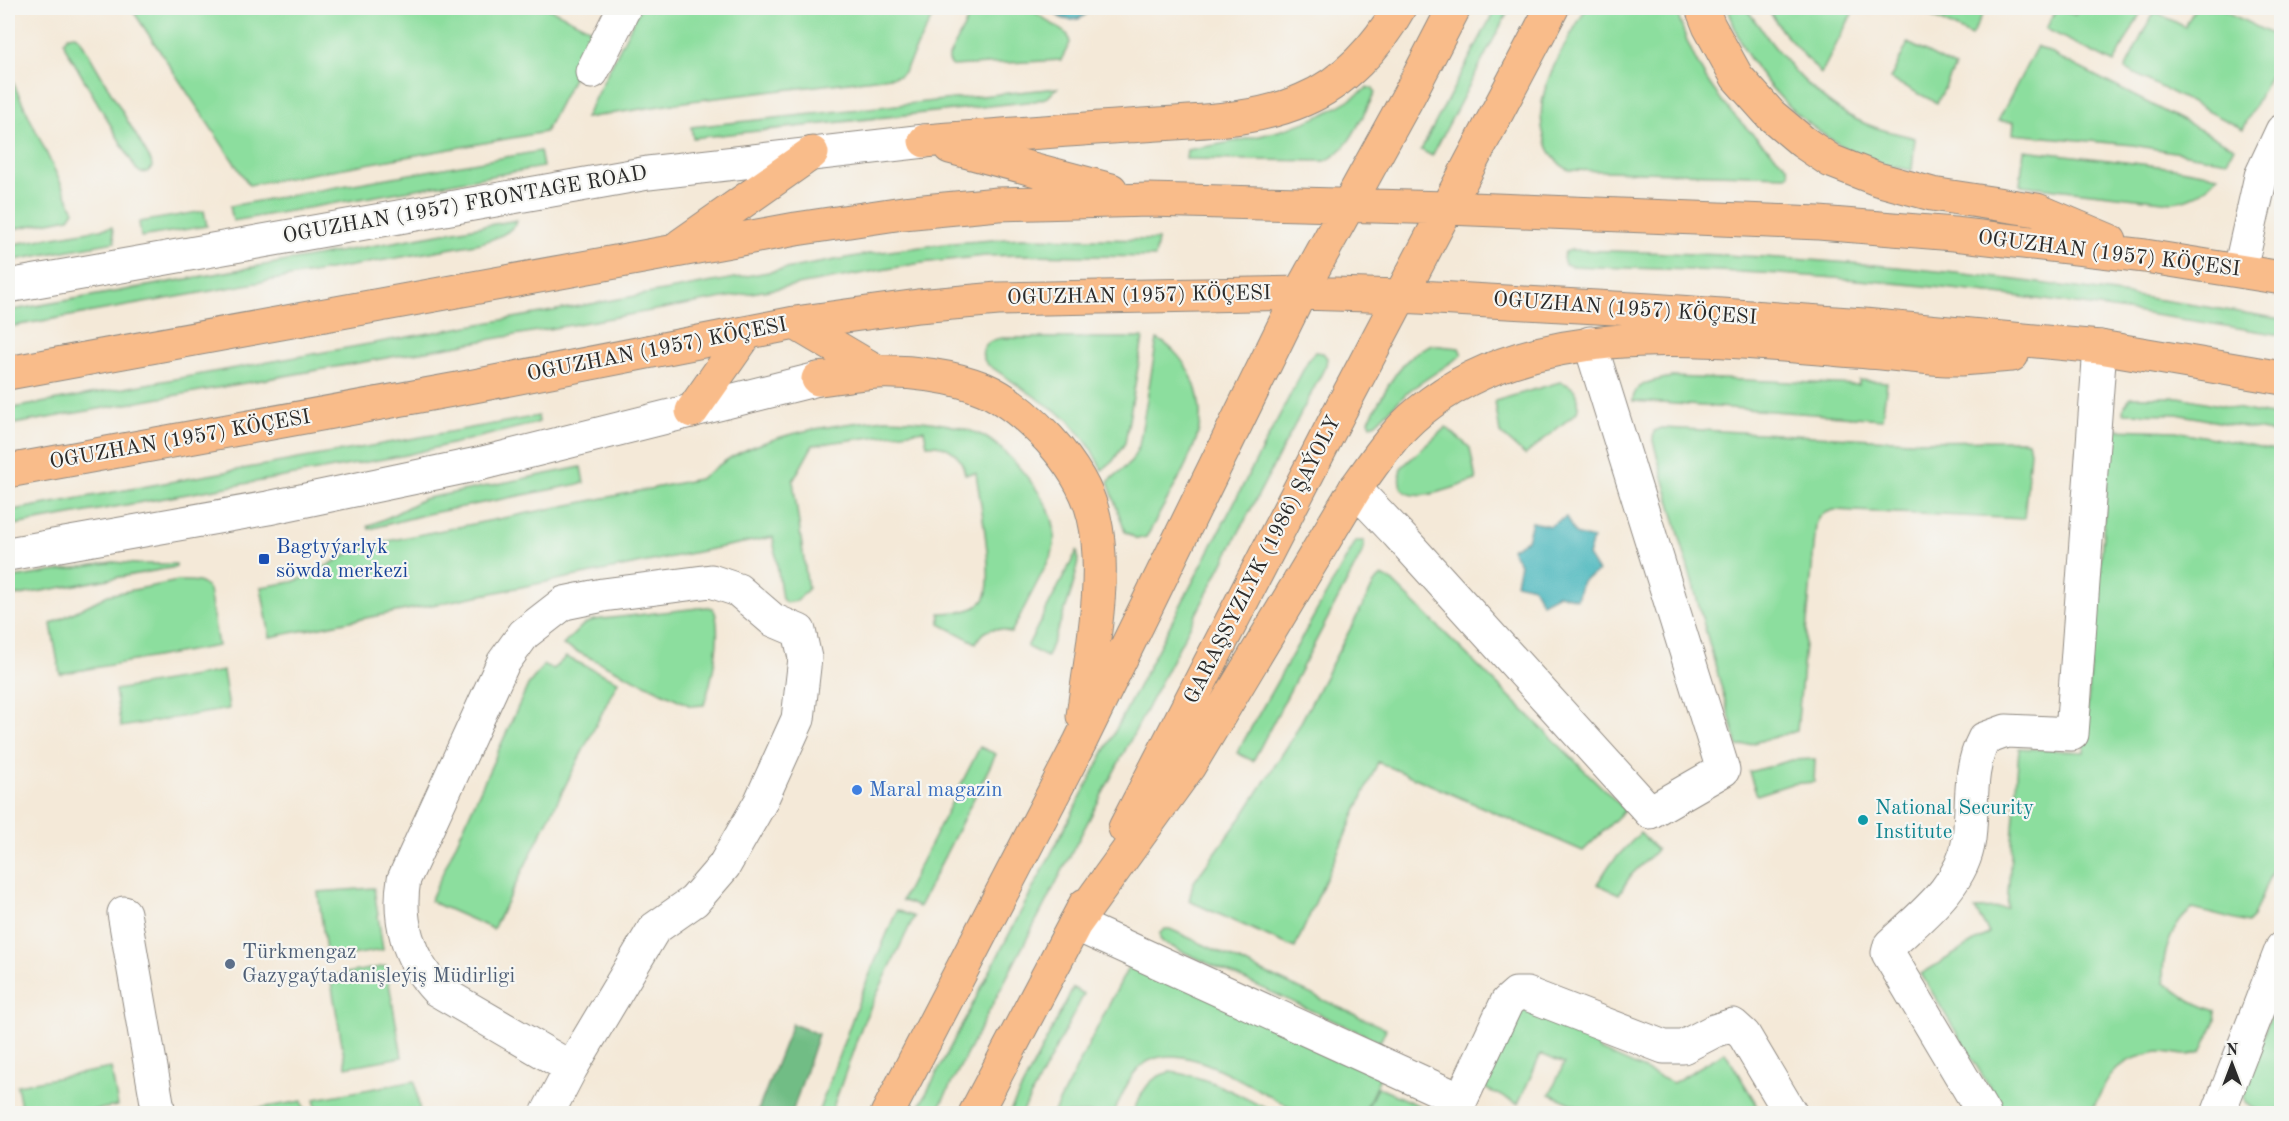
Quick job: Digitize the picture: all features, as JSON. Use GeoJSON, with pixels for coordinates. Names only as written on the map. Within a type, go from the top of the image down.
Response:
{"type":"FeatureCollection","features":[{"type":"Feature","properties":{"kind":"main road"},"geometry":{"type":"LineString","coordinates":[[925,141],[1217,120],[1266,113],[1304,100],[1336,82],[1362,58],[1400,8]]}},
{"type":"Feature","properties":{"kind":"main road"},"geometry":{"type":"LineString","coordinates":[[887,1113],[1080,742],[1300,293],[1454,8]]}},
{"type":"Feature","properties":{"kind":"main road","name":"GARAŞSYZLYK (1986) ŞAÝOLY"},"geometry":{"type":"LineString","coordinates":[[975,1113],[1342,406],[1552,8]]}},
{"type":"Feature","properties":{"kind":"main road"},"geometry":{"type":"LineString","coordinates":[[1702,8],[1708,26],[1737,77],[1771,115],[1803,142],[1831,161],[1877,179],[1932,194],[2037,210],[2145,256]]}},
{"type":"Feature","properties":{"kind":"main road"},"geometry":{"type":"LineString","coordinates":[[925,141],[1149,200]]}},
{"type":"Feature","properties":{"kind":"main road"},"geometry":{"type":"LineString","coordinates":[[674,250],[812,153]]}},
{"type":"Feature","properties":{"kind":"main road","name":"OGUZHAN (1957) KÖÇESI"},"geometry":{"type":"LineString","coordinates":[[8,373],[796,229],[903,213],[998,204],[1149,200],[1447,208],[1819,223],[1954,234],[2145,256],[2282,278]]}},
{"type":"Feature","properties":{"kind":"main road","name":"OGUZHAN (1957) KÖÇESI"},"geometry":{"type":"LineString","coordinates":[[8,471],[463,388],[795,323],[918,306],[998,299],[1300,293],[1401,296],[1840,323],[2100,347],[2282,378]]}},
{"type":"Feature","properties":{"kind":"main road"},"geometry":{"type":"LineString","coordinates":[[795,323],[878,372]]}},
{"type":"Feature","properties":{"kind":"main road"},"geometry":{"type":"LineString","coordinates":[[692,411],[746,334]]}},
{"type":"Feature","properties":{"kind":"main road"},"geometry":{"type":"LineString","coordinates":[[1075,924],[1189,766],[1355,489],[1376,460],[1418,412],[1471,376],[1554,349],[1590,343],[1705,341],[1961,359],[2100,347]]}},
{"type":"Feature","properties":{"kind":"main road"},"geometry":{"type":"LineString","coordinates":[[818,379],[878,372],[923,375],[959,381],[986,390],[1034,423],[1073,469],[1094,516],[1099,568],[1080,742]]}},
{"type":"Feature","properties":{"kind":"street"},"geometry":{"type":"LineString","coordinates":[[592,72],[624,8]]}},
{"type":"Feature","properties":{"kind":"street"},"geometry":{"type":"LineString","coordinates":[[2240,270],[2261,176],[2282,131]]}},
{"type":"Feature","properties":{"kind":"street","name":"OGUZHAN (1957) FRONTAGE ROAD"},"geometry":{"type":"LineString","coordinates":[[8,286],[648,173],[925,141]]}},
{"type":"Feature","properties":{"kind":"street"},"geometry":{"type":"LineString","coordinates":[[1355,489],[1405,541],[1650,812],[1723,770],[1590,343]]}},
{"type":"Feature","properties":{"kind":"street"},"geometry":{"type":"LineString","coordinates":[[1984,1113],[1888,953],[1890,945],[1942,894],[1960,870],[1968,842],[1974,766],[1977,751],[1984,739],[2006,731],[2072,735],[2100,347]]}},
{"type":"Feature","properties":{"kind":"street"},"geometry":{"type":"LineString","coordinates":[[8,554],[268,508],[483,463],[818,379]]}},
{"type":"Feature","properties":{"kind":"street"},"geometry":{"type":"LineString","coordinates":[[547,1113],[571,1068],[654,929],[694,901],[724,866],[760,803],[798,719],[805,658],[799,631],[773,620],[738,590],[711,581],[603,595],[564,603],[524,634],[503,663],[404,879],[400,901],[407,940],[422,973],[437,990],[571,1068]]}},
{"type":"Feature","properties":{"kind":"street"},"geometry":{"type":"LineString","coordinates":[[124,913],[159,1113]]}},
{"type":"Feature","properties":{"kind":"street"},"geometry":{"type":"LineString","coordinates":[[1075,924],[1461,1100],[1507,1002],[1516,994],[1527,994],[1664,1047],[1683,1047],[1714,1031],[1733,1025],[1744,1035],[1791,1113]]}},
{"type":"Feature","properties":{"kind":"street"},"geometry":{"type":"LineString","coordinates":[[2218,1113],[2282,948]]}},
{"type":"Feature","properties":{"kind":"green space"},"geometry":{"type":"Polygon","coordinates":[[[131,8],[548,8],[597,32],[545,132],[249,185],[131,8]]]}},
{"type":"Feature","properties":{"kind":"green space"},"geometry":{"type":"Polygon","coordinates":[[[640,8],[937,8],[904,72],[899,76],[691,101],[585,118],[640,8]]]}},
{"type":"Feature","properties":{"kind":"green space"},"geometry":{"type":"Polygon","coordinates":[[[974,8],[1029,8],[1068,35],[1070,43],[1061,60],[952,66],[949,56],[974,8]]]}},
{"type":"Feature","properties":{"kind":"green space"},"geometry":{"type":"Polygon","coordinates":[[[1496,8],[1510,8],[1432,156],[1421,150],[1496,8]]]}},
{"type":"Feature","properties":{"kind":"green space"},"geometry":{"type":"Polygon","coordinates":[[[1586,8],[1676,8],[1694,58],[1706,78],[1733,114],[1788,167],[1789,174],[1787,176],[1569,170],[1561,165],[1552,155],[1546,142],[1542,124],[1542,106],[1551,72],[1586,8]]]}},
{"type":"Feature","properties":{"kind":"green space"},"geometry":{"type":"Polygon","coordinates":[[[1728,8],[1746,8],[1801,78],[1835,107],[1874,127],[1915,138],[1912,170],[1884,164],[1860,155],[1822,134],[1804,120],[1759,72],[1741,43],[1728,8]]]}},
{"type":"Feature","properties":{"kind":"green space"},"geometry":{"type":"Polygon","coordinates":[[[1767,8],[1855,8],[1821,74],[1782,31],[1767,8]]]}},
{"type":"Feature","properties":{"kind":"green space"},"geometry":{"type":"Polygon","coordinates":[[[1926,8],[1986,8],[1971,36],[1923,12],[1926,8]]]}},
{"type":"Feature","properties":{"kind":"green space"},"geometry":{"type":"Polygon","coordinates":[[[2057,8],[2075,15],[2078,8],[2143,8],[2114,63],[2046,29],[2057,8]]]}},
{"type":"Feature","properties":{"kind":"green space"},"geometry":{"type":"Polygon","coordinates":[[[2195,8],[2219,8],[2281,39],[2281,54],[2243,129],[2125,69],[2154,11],[2185,27],[2195,8]]]}},
{"type":"Feature","properties":{"kind":"green space"},"geometry":{"type":"Polygon","coordinates":[[[75,35],[80,39],[151,161],[152,167],[147,172],[141,173],[136,169],[65,47],[64,41],[68,36],[75,35]]]}},
{"type":"Feature","properties":{"kind":"green space"},"geometry":{"type":"Polygon","coordinates":[[[1908,43],[1955,67],[1937,103],[1890,79],[1908,43]]]}},
{"type":"Feature","properties":{"kind":"green space"},"geometry":{"type":"Polygon","coordinates":[[[2037,46],[2234,147],[2227,161],[2133,145],[2013,134],[2014,122],[1998,121],[2037,46]]]}},
{"type":"Feature","properties":{"kind":"green space"},"geometry":{"type":"Polygon","coordinates":[[[8,72],[74,211],[69,218],[8,230],[8,72]]]}},
{"type":"Feature","properties":{"kind":"green space"},"geometry":{"type":"Polygon","coordinates":[[[1057,88],[1048,97],[1035,101],[693,138],[691,127],[1057,88]]]}},
{"type":"Feature","properties":{"kind":"green space"},"geometry":{"type":"Polygon","coordinates":[[[1367,88],[1373,88],[1375,93],[1349,141],[1334,156],[1325,161],[1186,159],[1187,150],[1258,136],[1303,123],[1346,102],[1367,88]]]}},
{"type":"Feature","properties":{"kind":"green space"},"geometry":{"type":"Polygon","coordinates":[[[2024,150],[2175,168],[2218,176],[2198,194],[2172,202],[2020,185],[2024,150]]]}},
{"type":"Feature","properties":{"kind":"green space"},"geometry":{"type":"Polygon","coordinates":[[[540,151],[543,167],[233,221],[230,206],[540,151]]]}},
{"type":"Feature","properties":{"kind":"green space"},"geometry":{"type":"Polygon","coordinates":[[[204,211],[207,226],[141,237],[139,222],[204,211]]]}},
{"type":"Feature","properties":{"kind":"green space"},"geometry":{"type":"Polygon","coordinates":[[[517,220],[507,232],[481,243],[8,327],[8,311],[517,220]]]}},
{"type":"Feature","properties":{"kind":"green space"},"geometry":{"type":"Polygon","coordinates":[[[112,227],[115,242],[8,261],[8,245],[112,227]]]}},
{"type":"Feature","properties":{"kind":"green space"},"geometry":{"type":"Polygon","coordinates":[[[1021,238],[1158,240],[1155,257],[1022,255],[985,256],[921,263],[8,425],[8,409],[874,253],[952,243],[1021,238]]]}},
{"type":"Feature","properties":{"kind":"green space"},"geometry":{"type":"Polygon","coordinates":[[[1571,250],[1766,257],[1977,275],[2281,319],[2281,335],[2099,307],[1916,285],[1766,273],[1571,266],[1565,264],[1563,258],[1565,252],[1571,250]]]}},
{"type":"Feature","properties":{"kind":"green space"},"geometry":{"type":"Polygon","coordinates":[[[1002,338],[1143,338],[1125,443],[1113,461],[1102,470],[1090,447],[1069,420],[987,364],[983,354],[985,346],[1002,338]]]}},
{"type":"Feature","properties":{"kind":"green space"},"geometry":{"type":"Polygon","coordinates":[[[1157,339],[1169,346],[1179,357],[1194,382],[1200,412],[1199,426],[1187,463],[1175,486],[1146,537],[1137,539],[1125,532],[1108,482],[1131,462],[1139,446],[1157,339]]]}},
{"type":"Feature","properties":{"kind":"green space"},"geometry":{"type":"Polygon","coordinates":[[[1430,345],[1459,348],[1462,355],[1410,390],[1376,423],[1371,425],[1369,420],[1393,377],[1409,358],[1430,345]]]}},
{"type":"Feature","properties":{"kind":"green space"},"geometry":{"type":"Polygon","coordinates":[[[1315,352],[1323,353],[1327,358],[1326,365],[936,1113],[916,1113],[1310,357],[1315,352]]]}},
{"type":"Feature","properties":{"kind":"green space"},"geometry":{"type":"Polygon","coordinates":[[[1672,377],[1859,385],[1859,380],[1887,382],[1882,419],[1633,401],[1634,395],[1641,386],[1672,377]]]}},
{"type":"Feature","properties":{"kind":"green space"},"geometry":{"type":"Polygon","coordinates":[[[1560,382],[1570,386],[1576,392],[1577,412],[1525,455],[1500,433],[1495,401],[1560,382]]]}},
{"type":"Feature","properties":{"kind":"green space"},"geometry":{"type":"Polygon","coordinates":[[[2131,397],[2179,397],[2281,417],[2281,434],[2177,414],[2123,413],[2124,405],[2131,397]]]}},
{"type":"Feature","properties":{"kind":"green space"},"geometry":{"type":"Polygon","coordinates":[[[538,416],[539,422],[533,424],[406,455],[8,526],[8,511],[538,416]]]}},
{"type":"Feature","properties":{"kind":"green space"},"geometry":{"type":"Polygon","coordinates":[[[885,419],[946,424],[981,435],[1013,461],[1043,499],[1054,526],[1053,550],[1011,633],[1001,629],[991,629],[982,634],[976,643],[940,624],[940,613],[969,610],[983,601],[987,592],[988,560],[976,473],[965,474],[957,456],[947,448],[927,445],[924,430],[813,445],[793,481],[808,589],[797,601],[786,603],[782,599],[773,537],[270,637],[261,587],[307,577],[357,549],[699,479],[737,454],[772,440],[828,427],[885,419]]]}},
{"type":"Feature","properties":{"kind":"green space"},"geometry":{"type":"Polygon","coordinates":[[[1446,427],[1470,448],[1476,480],[1426,495],[1405,492],[1400,483],[1401,468],[1446,427]]]}},
{"type":"Feature","properties":{"kind":"green space"},"geometry":{"type":"Polygon","coordinates":[[[1662,428],[1911,441],[2028,441],[2030,451],[2024,519],[1834,510],[1822,515],[1816,525],[1797,731],[1738,747],[1653,441],[1654,431],[1662,428]]]}},
{"type":"Feature","properties":{"kind":"green space"},"geometry":{"type":"Polygon","coordinates":[[[2111,429],[2176,431],[2281,451],[2281,848],[2253,917],[2247,923],[2193,909],[2179,923],[2169,942],[2164,963],[2164,982],[2189,1000],[2215,1011],[2216,1020],[2201,1052],[2186,1055],[2158,1052],[2132,1059],[2123,1064],[2110,1077],[2091,1113],[2005,1113],[1921,974],[1989,933],[1975,909],[2007,908],[2019,748],[2084,752],[2111,429]]]}},
{"type":"Feature","properties":{"kind":"green space"},"geometry":{"type":"Polygon","coordinates":[[[581,467],[584,483],[427,514],[369,529],[368,526],[423,499],[581,467]]]}},
{"type":"Feature","properties":{"kind":"green space"},"geometry":{"type":"Polygon","coordinates":[[[1356,541],[1364,541],[1364,549],[1253,761],[1237,753],[1356,541]]]}},
{"type":"Feature","properties":{"kind":"green space"},"geometry":{"type":"Polygon","coordinates":[[[1077,551],[1078,561],[1072,588],[1047,657],[1027,647],[1077,551]]]}},
{"type":"Feature","properties":{"kind":"green space"},"geometry":{"type":"Polygon","coordinates":[[[113,562],[176,564],[176,567],[8,597],[8,579],[113,562]]]}},
{"type":"Feature","properties":{"kind":"green space"},"geometry":{"type":"Polygon","coordinates":[[[1382,576],[1392,581],[1625,810],[1583,851],[1378,762],[1295,948],[1189,901],[1193,883],[1243,815],[1292,739],[1375,582],[1382,576]]]}},
{"type":"Feature","properties":{"kind":"green space"},"geometry":{"type":"Polygon","coordinates":[[[178,581],[199,582],[209,590],[218,646],[60,674],[51,624],[108,595],[178,581]]]}},
{"type":"Feature","properties":{"kind":"green space"},"geometry":{"type":"Polygon","coordinates":[[[712,608],[715,612],[717,646],[704,705],[691,706],[563,645],[583,625],[594,620],[712,608]]]}},
{"type":"Feature","properties":{"kind":"green space"},"geometry":{"type":"Polygon","coordinates":[[[566,657],[618,681],[493,929],[430,901],[528,685],[544,665],[553,669],[566,657]]]}},
{"type":"Feature","properties":{"kind":"green space"},"geometry":{"type":"Polygon","coordinates":[[[223,671],[229,709],[121,727],[115,690],[223,671]]]}},
{"type":"Feature","properties":{"kind":"green space"},"geometry":{"type":"Polygon","coordinates":[[[980,747],[996,754],[919,907],[902,900],[980,747]]]}},
{"type":"Feature","properties":{"kind":"green space"},"geometry":{"type":"Polygon","coordinates":[[[1815,759],[1814,782],[1791,784],[1757,795],[1749,772],[1792,760],[1815,759]]]}},
{"type":"Feature","properties":{"kind":"green space"},"geometry":{"type":"Polygon","coordinates":[[[1640,833],[1657,850],[1631,875],[1619,894],[1597,884],[1610,864],[1640,833]]]}},
{"type":"Feature","properties":{"kind":"green space"},"geometry":{"type":"Polygon","coordinates":[[[374,888],[383,950],[327,959],[318,892],[374,888]]]}},
{"type":"Feature","properties":{"kind":"green space"},"geometry":{"type":"Polygon","coordinates":[[[897,910],[914,917],[863,1023],[831,1113],[818,1113],[861,995],[897,910]]]}},
{"type":"Feature","properties":{"kind":"green space"},"geometry":{"type":"Polygon","coordinates":[[[1165,929],[1170,929],[1386,1029],[1380,1042],[1164,943],[1160,939],[1160,933],[1165,929]]]}},
{"type":"Feature","properties":{"kind":"green space"},"geometry":{"type":"Polygon","coordinates":[[[1132,960],[1381,1075],[1364,1113],[1326,1115],[1305,1113],[1223,1071],[1179,1056],[1159,1057],[1141,1066],[1129,1082],[1113,1113],[1053,1114],[1132,960]]]}},
{"type":"Feature","properties":{"kind":"green space"},"geometry":{"type":"Polygon","coordinates":[[[386,966],[402,1057],[346,1067],[330,976],[386,966]]]}},
{"type":"Feature","properties":{"kind":"green space"},"geometry":{"type":"Polygon","coordinates":[[[1073,988],[1084,994],[1022,1113],[1009,1113],[1073,988]]]}},
{"type":"Feature","properties":{"kind":"green space"},"geometry":{"type":"Polygon","coordinates":[[[2281,988],[2281,1113],[2277,1113],[2250,1106],[2245,1100],[2244,1088],[2281,988]]]}},
{"type":"Feature","properties":{"kind":"green space"},"geometry":{"type":"Polygon","coordinates":[[[1521,1008],[1596,1043],[1600,1050],[1673,1083],[1725,1052],[1762,1113],[1593,1113],[1550,1094],[1564,1064],[1541,1054],[1518,1104],[1484,1088],[1521,1008]]]}},
{"type":"Feature","properties":{"kind":"green space"},"geometry":{"type":"Polygon","coordinates":[[[792,1024],[818,1034],[792,1113],[757,1113],[792,1024]]]}},
{"type":"Feature","properties":{"kind":"green space"},"geometry":{"type":"Polygon","coordinates":[[[111,1068],[118,1106],[77,1113],[22,1113],[17,1085],[111,1068]]]}},
{"type":"Feature","properties":{"kind":"green space"},"geometry":{"type":"Polygon","coordinates":[[[1170,1072],[1211,1082],[1275,1113],[1132,1113],[1142,1093],[1151,1082],[1162,1074],[1170,1072]]]}},
{"type":"Feature","properties":{"kind":"green space"},"geometry":{"type":"Polygon","coordinates":[[[415,1081],[420,1113],[317,1113],[314,1099],[415,1081]]]}},
{"type":"Feature","properties":{"kind":"green space"},"geometry":{"type":"Polygon","coordinates":[[[1377,1087],[1436,1113],[1365,1113],[1377,1087]]]}},
{"type":"Feature","properties":{"kind":"green space"},"geometry":{"type":"Polygon","coordinates":[[[302,1101],[305,1113],[229,1113],[302,1101]]]}},
{"type":"Feature","properties":{"kind":"water"},"geometry":{"type":"Polygon","coordinates":[[[1051,8],[1091,8],[1082,17],[1071,20],[1060,17],[1051,8]]]}},
{"type":"Feature","properties":{"kind":"water"},"geometry":{"type":"Polygon","coordinates":[[[1566,517],[1575,534],[1593,539],[1588,556],[1598,572],[1582,581],[1577,599],[1559,594],[1542,603],[1533,587],[1516,583],[1520,564],[1511,549],[1527,540],[1532,522],[1550,526],[1566,517]]]}},
{"type":"Feature","properties":{"kind":"place","name":"Bagtyýarlyk söwda merkezi"},"geometry":{"type":"Point","coordinates":[264,559]}},
{"type":"Feature","properties":{"kind":"place","name":"Maral magazin"},"geometry":{"type":"Point","coordinates":[857,790]}},
{"type":"Feature","properties":{"kind":"place","name":"National Security Institute"},"geometry":{"type":"Point","coordinates":[1863,820]}},
{"type":"Feature","properties":{"kind":"place","name":"Türkmengaz Gazygaýtadanişleýiş Müdirligi"},"geometry":{"type":"Point","coordinates":[230,964]}}]}
